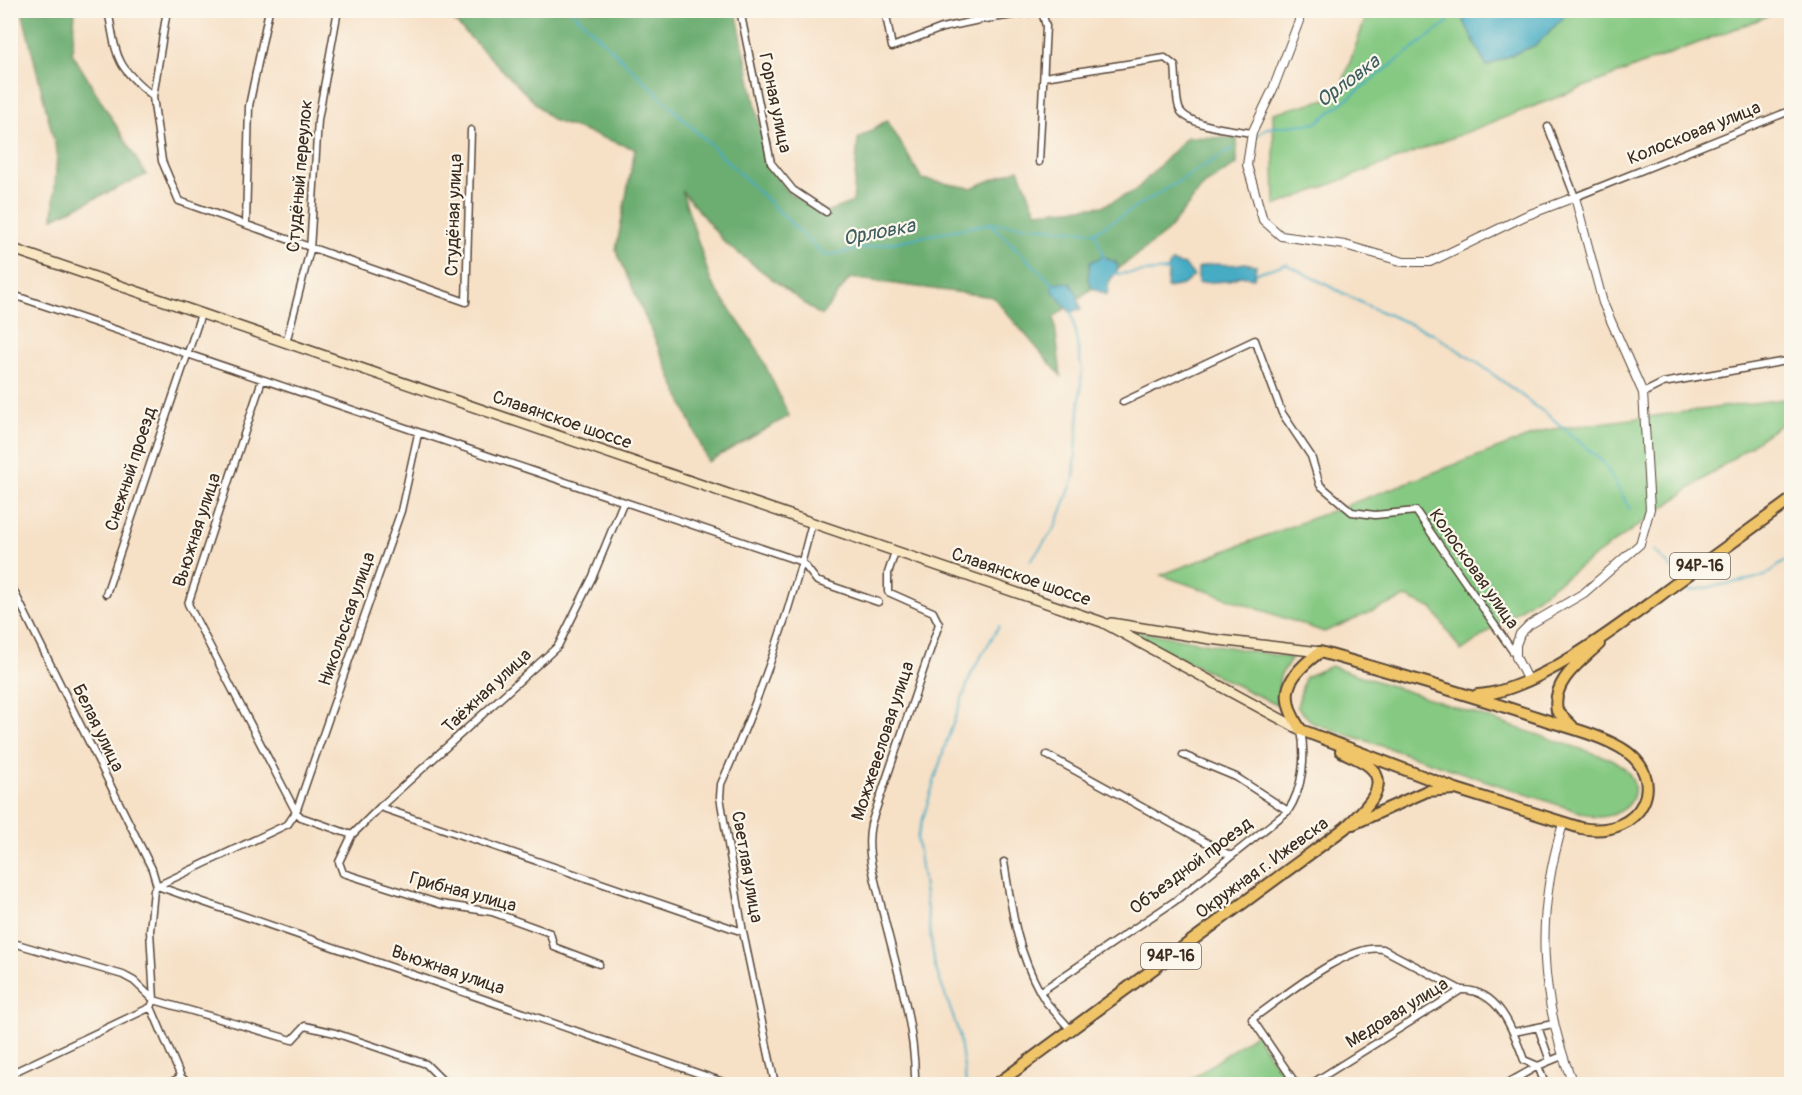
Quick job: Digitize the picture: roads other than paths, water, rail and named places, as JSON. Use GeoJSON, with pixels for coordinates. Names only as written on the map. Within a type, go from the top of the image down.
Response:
{"type":"FeatureCollection","features":[{"type":"Feature","properties":{"kind":"main road","name":"Славянское шоссе"},"geometry":{"type":"LineString","coordinates":[[10,248],[1102,622],[1301,730]]}},
{"type":"Feature","properties":{"kind":"main road","name":"94Р-16"},"geometry":{"type":"LineString","coordinates":[[1471,695],[1496,694],[1528,681],[1609,633],[1791,499]]}},
{"type":"Feature","properties":{"kind":"main road","name":"Славянское шоссе"},"geometry":{"type":"LineString","coordinates":[[1102,622],[1210,639],[1320,652]]}},
{"type":"Feature","properties":{"kind":"main road","name":"94Р-16"},"geometry":{"type":"LineString","coordinates":[[1596,738],[1563,719],[1555,701],[1564,679],[1609,633]]}},
{"type":"Feature","properties":{"kind":"main road","name":"94Р-16"},"geometry":{"type":"LineString","coordinates":[[1301,730],[1456,789],[1563,824],[1599,830],[1617,827],[1635,816],[1644,801],[1646,784],[1636,760],[1621,748],[1471,695],[1320,652]]}},
{"type":"Feature","properties":{"kind":"main road"},"geometry":{"type":"LineString","coordinates":[[1301,730],[1290,712],[1288,686],[1296,671],[1320,652]]}},
{"type":"Feature","properties":{"kind":"main road","name":"Окружная г. Ижевска"},"geometry":{"type":"LineString","coordinates":[[997,1084],[1345,828],[1372,799],[1377,782],[1369,766],[1301,730]]}},
{"type":"Feature","properties":{"kind":"main road","name":"Окружная г. Ижевска"},"geometry":{"type":"LineString","coordinates":[[1345,828],[1427,792],[1456,789]]}},
{"type":"Feature","properties":{"kind":"street"},"geometry":{"type":"LineString","coordinates":[[108,10],[118,61],[130,77],[153,96]]}},
{"type":"Feature","properties":{"kind":"street"},"geometry":{"type":"LineString","coordinates":[[167,10],[153,96],[162,161],[179,201],[310,247]]}},
{"type":"Feature","properties":{"kind":"street"},"geometry":{"type":"LineString","coordinates":[[246,224],[249,106],[268,10]]}},
{"type":"Feature","properties":{"kind":"street","name":"Студёный переулок"},"geometry":{"type":"LineString","coordinates":[[286,343],[310,247],[318,120],[338,10]]}},
{"type":"Feature","properties":{"kind":"street","name":"Горная улица"},"geometry":{"type":"LineString","coordinates":[[740,10],[771,163],[793,190],[826,212]]}},
{"type":"Feature","properties":{"kind":"street"},"geometry":{"type":"LineString","coordinates":[[885,10],[892,47],[942,28],[979,20],[1045,11],[1039,162]]}},
{"type":"Feature","properties":{"kind":"street"},"geometry":{"type":"LineString","coordinates":[[1044,77],[1165,58],[1175,66],[1179,107],[1186,116],[1198,123],[1252,133],[1277,79],[1299,21],[1299,10]]}},
{"type":"Feature","properties":{"kind":"street","name":"Колосковая улица"},"geometry":{"type":"LineString","coordinates":[[1252,133],[1247,165],[1254,197],[1263,220],[1281,236],[1345,245],[1404,262],[1430,262],[1526,216],[1791,110]]}},
{"type":"Feature","properties":{"kind":"street"},"geometry":{"type":"LineString","coordinates":[[1548,127],[1575,197]]}},
{"type":"Feature","properties":{"kind":"street","name":"Студёная улица"},"geometry":{"type":"LineString","coordinates":[[310,247],[466,302],[471,130]]}},
{"type":"Feature","properties":{"kind":"street","name":"Колосковая улица"},"geometry":{"type":"LineString","coordinates":[[1516,657],[1516,645],[1520,634],[1529,626],[1584,593],[1640,544],[1650,509],[1643,393],[1603,303],[1575,197]]}},
{"type":"Feature","properties":{"kind":"street"},"geometry":{"type":"LineString","coordinates":[[10,294],[418,434],[802,562],[816,582],[878,602]]}},
{"type":"Feature","properties":{"kind":"street","name":"Снежный проезд"},"geometry":{"type":"LineString","coordinates":[[106,594],[185,354],[201,314]]}},
{"type":"Feature","properties":{"kind":"street","name":"Колосковая улица"},"geometry":{"type":"LineString","coordinates":[[1123,402],[1255,340],[1282,413],[1311,456],[1320,485],[1352,512],[1375,515],[1416,511],[1516,657],[1528,681]]}},
{"type":"Feature","properties":{"kind":"street"},"geometry":{"type":"LineString","coordinates":[[1643,393],[1663,383],[1791,360]]}},
{"type":"Feature","properties":{"kind":"street","name":"Вьюжная улица"},"geometry":{"type":"LineString","coordinates":[[262,381],[188,604],[296,812]]}},
{"type":"Feature","properties":{"kind":"street","name":"Никольская улица"},"geometry":{"type":"LineString","coordinates":[[296,812],[401,511],[418,434]]}},
{"type":"Feature","properties":{"kind":"street","name":"Таёжная улица"},"geometry":{"type":"LineString","coordinates":[[343,873],[339,862],[352,835],[558,646],[593,576],[623,503]]}},
{"type":"Feature","properties":{"kind":"street","name":"Светлая улица"},"geometry":{"type":"LineString","coordinates":[[775,1084],[743,932],[737,885],[720,812],[721,784],[767,666],[802,562],[812,523]]}},
{"type":"Feature","properties":{"kind":"street","name":"Можжевеловая улица"},"geometry":{"type":"LineString","coordinates":[[896,552],[888,573],[888,592],[933,612],[939,624],[871,824],[868,849],[915,1057],[915,1076]]}},
{"type":"Feature","properties":{"kind":"street","name":"Белая улица"},"geometry":{"type":"LineString","coordinates":[[10,584],[152,869],[157,886]]}},
{"type":"Feature","properties":{"kind":"street"},"geometry":{"type":"LineString","coordinates":[[1183,755],[1236,777],[1288,811],[1296,798],[1303,762],[1301,730]]}},
{"type":"Feature","properties":{"kind":"street"},"geometry":{"type":"LineString","coordinates":[[1047,755],[1231,856]]}},
{"type":"Feature","properties":{"kind":"street"},"geometry":{"type":"LineString","coordinates":[[380,807],[743,932]]}},
{"type":"Feature","properties":{"kind":"street","name":"Объездной проезд"},"geometry":{"type":"LineString","coordinates":[[1040,992],[1175,901],[1288,811]]}},
{"type":"Feature","properties":{"kind":"street"},"geometry":{"type":"LineString","coordinates":[[152,1004],[150,931],[154,890],[157,886],[288,824],[296,812],[301,817],[352,835]]}},
{"type":"Feature","properties":{"kind":"street"},"geometry":{"type":"LineString","coordinates":[[1563,824],[1551,864],[1544,911],[1546,975],[1553,1024],[1573,1084]]}},
{"type":"Feature","properties":{"kind":"street"},"geometry":{"type":"LineString","coordinates":[[1004,862],[1016,936],[1026,966],[1046,1002],[1072,1030]]}},
{"type":"Feature","properties":{"kind":"street","name":"Грибная улица"},"geometry":{"type":"LineString","coordinates":[[343,873],[440,904],[492,912],[550,933],[554,948],[599,964]]}},
{"type":"Feature","properties":{"kind":"street","name":"Вьюжная улица"},"geometry":{"type":"LineString","coordinates":[[157,886],[729,1084]]}},
{"type":"Feature","properties":{"kind":"street"},"geometry":{"type":"LineString","coordinates":[[10,942],[123,975],[134,981],[152,1004],[181,1077],[189,1084]]}},
{"type":"Feature","properties":{"kind":"street"},"geometry":{"type":"LineString","coordinates":[[1296,1084],[1252,1019],[1342,958],[1374,948],[1383,949],[1461,990]]}},
{"type":"Feature","properties":{"kind":"street","name":"Медовая улица"},"geometry":{"type":"LineString","coordinates":[[1311,1084],[1461,990],[1473,990],[1490,998],[1514,1032],[1524,1060],[1538,1066]]}},
{"type":"Feature","properties":{"kind":"street"},"geometry":{"type":"LineString","coordinates":[[10,1074],[152,1004],[292,1040],[301,1029],[311,1026],[426,1065],[446,1084]]}},
{"type":"Feature","properties":{"kind":"street"},"geometry":{"type":"LineString","coordinates":[[1514,1032],[1553,1024]]}},
{"type":"Feature","properties":{"kind":"street"},"geometry":{"type":"LineString","coordinates":[[1538,1027],[1550,1061]]}},
{"type":"Feature","properties":{"kind":"street"},"geometry":{"type":"LineString","coordinates":[[1506,1084],[1562,1056]]}},
{"type":"Feature","properties":{"kind":"street"},"geometry":{"type":"LineString","coordinates":[[1538,1066],[1545,1084]]}},
{"type":"Feature","properties":{"kind":"street"},"geometry":{"type":"LineString","coordinates":[[168,1084],[181,1077]]}},
{"type":"Feature","properties":{"kind":"water"},"geometry":{"type":"Polygon","coordinates":[[[1459,11],[1562,11],[1563,18],[1536,45],[1486,66],[1459,11]]]}},
{"type":"Feature","properties":{"kind":"water"},"geometry":{"type":"Polygon","coordinates":[[[1103,256],[1117,263],[1118,269],[1109,282],[1107,295],[1092,288],[1088,279],[1090,262],[1103,256]]]}},
{"type":"Feature","properties":{"kind":"water"},"geometry":{"type":"Polygon","coordinates":[[[1171,262],[1185,265],[1194,276],[1183,285],[1167,288],[1168,269],[1171,262]]]}},
{"type":"Feature","properties":{"kind":"water"},"geometry":{"type":"Polygon","coordinates":[[[1244,263],[1256,265],[1254,278],[1240,276],[1227,281],[1198,283],[1198,268],[1244,263]]]}},
{"type":"Feature","properties":{"kind":"water"},"geometry":{"type":"Polygon","coordinates":[[[1053,283],[1070,283],[1077,293],[1081,309],[1070,312],[1052,290],[1053,283]]]}},
{"type":"Feature","properties":{"kind":"waterway","name":"Орловка"},"geometry":{"type":"LineString","coordinates":[[571,10],[825,256],[991,223],[1095,232],[1232,149]]}},
{"type":"Feature","properties":{"kind":"waterway","name":"Орловка"},"geometry":{"type":"LineString","coordinates":[[1255,137],[1267,128],[1316,123],[1449,21]]}},
{"type":"Feature","properties":{"kind":"waterway"},"geometry":{"type":"LineString","coordinates":[[992,225],[1055,286]]}},
{"type":"Feature","properties":{"kind":"waterway"},"geometry":{"type":"LineString","coordinates":[[1095,232],[1104,257]]}},
{"type":"Feature","properties":{"kind":"waterway"},"geometry":{"type":"LineString","coordinates":[[1256,273],[1286,264],[1370,307],[1432,333],[1482,366],[1553,419],[1603,462],[1630,509]]}},
{"type":"Feature","properties":{"kind":"waterway"},"geometry":{"type":"LineString","coordinates":[[1115,272],[1116,274],[1171,270]]}},
{"type":"Feature","properties":{"kind":"waterway"},"geometry":{"type":"LineString","coordinates":[[1030,561],[1055,528],[1074,478],[1082,370],[1071,310]]}},
{"type":"Feature","properties":{"kind":"waterway"},"geometry":{"type":"LineString","coordinates":[[1654,550],[1671,568]]}},
{"type":"Feature","properties":{"kind":"waterway"},"geometry":{"type":"LineString","coordinates":[[1689,591],[1763,577],[1792,556]]}},
{"type":"Feature","properties":{"kind":"waterway"},"geometry":{"type":"LineString","coordinates":[[966,1084],[959,1033],[935,967],[917,838],[946,743],[972,672],[999,626]]}}]}
